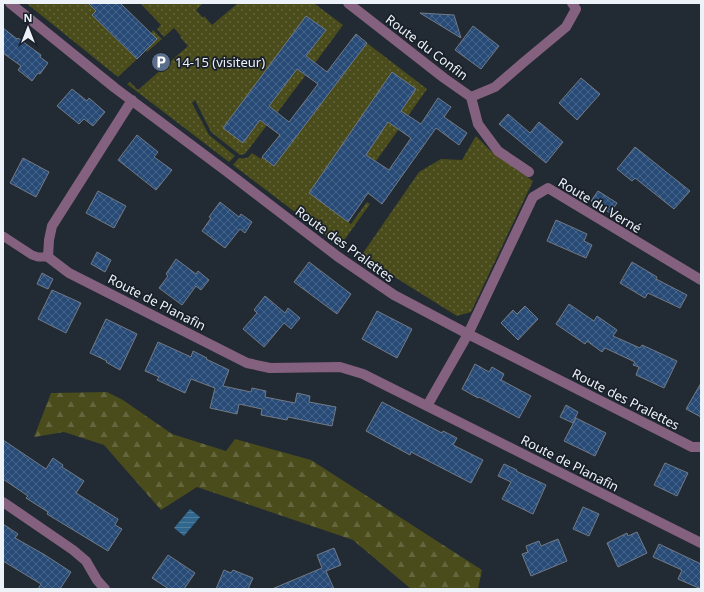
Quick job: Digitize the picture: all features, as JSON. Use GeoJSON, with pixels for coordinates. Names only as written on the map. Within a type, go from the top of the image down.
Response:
{"type":"FeatureCollection","features":[{"type":"Feature","properties":{"kind":"street","name":"Route des Pralettes"},"geometry":{"type":"LineString","coordinates":[[10,3],[74,56],[336,256],[394,295],[692,447],[701,447]]}},
{"type":"Feature","properties":{"kind":"street","name":"Route du Confin"},"geometry":{"type":"LineString","coordinates":[[348,3],[444,78],[471,97],[478,124],[498,151],[529,172]]}},
{"type":"Feature","properties":{"kind":"street","name":"Route du Confin"},"geometry":{"type":"LineString","coordinates":[[471,97],[495,86],[566,27],[576,9],[572,3]]}},
{"type":"Feature","properties":{"kind":"street"},"geometry":{"type":"LineString","coordinates":[[48,257],[52,226],[132,100]]}},
{"type":"Feature","properties":{"kind":"street","name":"Route du Verné"},"geometry":{"type":"LineString","coordinates":[[468,334],[533,197],[548,188],[701,280]]}},
{"type":"Feature","properties":{"kind":"street","name":"Route de Planafin"},"geometry":{"type":"LineString","coordinates":[[48,257],[69,273],[247,363],[270,368],[340,367],[363,374],[701,542]]}},
{"type":"Feature","properties":{"kind":"street"},"geometry":{"type":"LineString","coordinates":[[427,406],[468,334]]}},
{"type":"Feature","properties":{"kind":"street"},"geometry":{"type":"LineString","coordinates":[[3,502],[73,550],[86,562],[97,580],[105,589]]}},
{"type":"Feature","properties":{"kind":"lane"},"geometry":{"type":"LineString","coordinates":[[3,236],[38,257],[48,257]]}},
{"type":"Feature","properties":{"kind":"green space"},"geometry":{"type":"Polygon","coordinates":[[[26,3],[88,3],[96,11],[92,15],[137,59],[118,77],[26,3]]]}},
{"type":"Feature","properties":{"kind":"green space"},"geometry":{"type":"Polygon","coordinates":[[[140,3],[203,3],[196,10],[212,25],[238,3],[315,3],[343,25],[315,63],[306,56],[326,30],[306,16],[223,128],[243,143],[260,120],[267,125],[245,154],[240,155],[211,132],[195,100],[192,103],[209,135],[235,156],[229,162],[127,84],[130,82],[138,90],[188,46],[174,28],[164,37],[157,29],[161,25],[140,3]]]}},
{"type":"Feature","properties":{"kind":"green space"},"geometry":{"type":"Polygon","coordinates":[[[153,30],[162,39],[147,52],[146,51],[157,39],[151,33],[153,30]]]}},
{"type":"Feature","properties":{"kind":"green space"},"geometry":{"type":"Polygon","coordinates":[[[367,43],[427,89],[408,116],[398,109],[409,99],[416,89],[392,72],[309,193],[351,224],[367,202],[370,204],[340,246],[233,165],[239,158],[247,158],[252,153],[261,159],[262,157],[274,166],[367,43]]]}},
{"type":"Feature","properties":{"kind":"green space"},"geometry":{"type":"Polygon","coordinates":[[[297,69],[305,76],[277,113],[269,106],[297,69]]]}},
{"type":"Feature","properties":{"kind":"green space"},"geometry":{"type":"Polygon","coordinates":[[[388,122],[399,129],[376,161],[366,155],[388,122]]]}},
{"type":"Feature","properties":{"kind":"green space"},"geometry":{"type":"Polygon","coordinates":[[[476,136],[491,151],[533,181],[471,312],[457,316],[361,256],[419,172],[441,159],[462,160],[476,136]]]}},
{"type":"Feature","properties":{"kind":"green space"},"geometry":{"type":"Polygon","coordinates":[[[107,392],[123,400],[172,434],[226,451],[235,439],[311,460],[482,570],[478,589],[411,589],[353,540],[197,487],[161,510],[104,445],[64,432],[34,437],[51,393],[107,392]]]}},
{"type":"Feature","properties":{"kind":"water"},"geometry":{"type":"Polygon","coordinates":[[[190,509],[200,517],[184,536],[174,528],[190,509]]]}},
{"type":"Feature","properties":{"kind":"building"},"geometry":{"type":"Polygon","coordinates":[[[88,3],[120,3],[157,39],[137,59],[92,15],[96,11],[88,3]]]}},
{"type":"Feature","properties":{"kind":"building"},"geometry":{"type":"Polygon","coordinates":[[[420,13],[454,15],[461,38],[420,13]]]}},
{"type":"Feature","properties":{"kind":"building"},"geometry":{"type":"Polygon","coordinates":[[[306,16],[326,30],[306,56],[327,72],[356,34],[367,43],[274,166],[262,157],[280,135],[260,120],[243,143],[223,128],[306,16]],[[297,69],[269,106],[289,122],[318,84],[297,69]]]}},
{"type":"Feature","properties":{"kind":"building"},"geometry":{"type":"Polygon","coordinates":[[[473,26],[499,46],[481,69],[455,50],[473,26]]]}},
{"type":"Feature","properties":{"kind":"building"},"geometry":{"type":"Polygon","coordinates":[[[3,28],[41,55],[40,57],[48,63],[40,74],[38,73],[32,81],[18,70],[21,66],[3,53],[3,28]]]}},
{"type":"Feature","properties":{"kind":"building"},"geometry":{"type":"Polygon","coordinates":[[[392,72],[416,89],[401,111],[421,124],[438,98],[451,107],[444,117],[467,133],[459,145],[436,128],[382,204],[368,193],[348,222],[309,193],[392,72]],[[388,122],[366,155],[389,170],[411,138],[388,122]]]}},
{"type":"Feature","properties":{"kind":"building"},"geometry":{"type":"Polygon","coordinates":[[[581,78],[600,94],[577,120],[559,103],[581,78]]]}},
{"type":"Feature","properties":{"kind":"building"},"geometry":{"type":"Polygon","coordinates":[[[72,89],[87,101],[89,98],[105,112],[93,126],[84,119],[79,124],[57,106],[72,89]]]}},
{"type":"Feature","properties":{"kind":"building"},"geometry":{"type":"Polygon","coordinates":[[[508,114],[530,133],[539,122],[563,142],[546,163],[499,124],[508,114]]]}},
{"type":"Feature","properties":{"kind":"building"},"geometry":{"type":"Polygon","coordinates":[[[137,135],[158,152],[154,157],[172,170],[156,190],[118,160],[137,135]]]}},
{"type":"Feature","properties":{"kind":"building"},"geometry":{"type":"Polygon","coordinates":[[[635,147],[690,191],[674,209],[635,178],[632,181],[617,169],[635,147]]]}},
{"type":"Feature","properties":{"kind":"building"},"geometry":{"type":"Polygon","coordinates":[[[23,158],[49,172],[36,197],[10,183],[23,158]]]}},
{"type":"Feature","properties":{"kind":"building"},"geometry":{"type":"Polygon","coordinates":[[[98,191],[126,206],[114,228],[86,213],[98,191]]]}},
{"type":"Feature","properties":{"kind":"building"},"geometry":{"type":"Polygon","coordinates":[[[598,191],[617,203],[610,213],[591,201],[598,191]]]}},
{"type":"Feature","properties":{"kind":"building"},"geometry":{"type":"Polygon","coordinates":[[[220,202],[239,217],[241,214],[252,222],[245,233],[240,229],[225,248],[202,231],[211,218],[209,217],[220,202]]]}},
{"type":"Feature","properties":{"kind":"building"},"geometry":{"type":"Polygon","coordinates":[[[556,220],[587,234],[584,241],[592,245],[586,258],[547,241],[556,220]]]}},
{"type":"Feature","properties":{"kind":"building"},"geometry":{"type":"Polygon","coordinates":[[[97,252],[111,260],[105,272],[91,264],[97,252]]]}},
{"type":"Feature","properties":{"kind":"building"},"geometry":{"type":"Polygon","coordinates":[[[176,259],[196,274],[198,271],[209,280],[201,290],[196,286],[182,305],[159,288],[168,276],[166,274],[176,259]]]}},
{"type":"Feature","properties":{"kind":"building"},"geometry":{"type":"Polygon","coordinates":[[[309,262],[351,294],[337,314],[294,282],[309,262]]]}},
{"type":"Feature","properties":{"kind":"building"},"geometry":{"type":"Polygon","coordinates":[[[632,262],[657,277],[656,279],[687,295],[680,308],[648,293],[645,298],[620,283],[632,262]]]}},
{"type":"Feature","properties":{"kind":"building"},"geometry":{"type":"Polygon","coordinates":[[[42,273],[53,279],[48,289],[37,284],[42,273]]]}},
{"type":"Feature","properties":{"kind":"building"},"geometry":{"type":"Polygon","coordinates":[[[52,290],[81,303],[66,333],[38,319],[52,290]]]}},
{"type":"Feature","properties":{"kind":"building"},"geometry":{"type":"Polygon","coordinates":[[[265,296],[285,313],[288,308],[300,318],[291,329],[284,323],[264,347],[243,329],[257,313],[254,310],[265,296]]]}},
{"type":"Feature","properties":{"kind":"building"},"geometry":{"type":"Polygon","coordinates":[[[569,304],[594,321],[597,316],[617,330],[613,336],[640,348],[642,345],[677,361],[664,388],[636,375],[639,367],[633,365],[635,362],[605,348],[602,352],[587,341],[585,344],[556,324],[569,304]]]}},
{"type":"Feature","properties":{"kind":"building"},"geometry":{"type":"Polygon","coordinates":[[[525,306],[538,319],[518,340],[501,323],[513,310],[517,314],[525,306]]]}},
{"type":"Feature","properties":{"kind":"building"},"geometry":{"type":"Polygon","coordinates":[[[377,311],[412,329],[397,358],[362,339],[377,311]]]}},
{"type":"Feature","properties":{"kind":"building"},"geometry":{"type":"Polygon","coordinates":[[[106,319],[137,334],[120,370],[106,362],[107,361],[90,353],[106,319]]]}},
{"type":"Feature","properties":{"kind":"building"},"geometry":{"type":"Polygon","coordinates":[[[158,342],[191,357],[193,351],[229,370],[223,386],[251,392],[252,388],[266,391],[265,397],[295,403],[297,393],[310,396],[309,402],[336,407],[332,426],[288,417],[287,420],[261,415],[262,409],[239,404],[237,414],[210,408],[215,388],[191,379],[185,393],[157,380],[159,377],[145,371],[158,342]]]}},
{"type":"Feature","properties":{"kind":"building"},"geometry":{"type":"Polygon","coordinates":[[[475,364],[489,372],[492,367],[504,374],[501,380],[531,396],[519,418],[462,389],[475,364]]]}},
{"type":"Feature","properties":{"kind":"building"},"geometry":{"type":"Polygon","coordinates":[[[701,383],[701,417],[686,409],[701,383]]]}},
{"type":"Feature","properties":{"kind":"building"},"geometry":{"type":"Polygon","coordinates":[[[382,402],[442,433],[443,431],[457,438],[453,445],[483,460],[471,483],[411,452],[410,455],[366,431],[382,402]]]}},
{"type":"Feature","properties":{"kind":"building"},"geometry":{"type":"Polygon","coordinates":[[[566,405],[578,412],[573,423],[560,417],[566,405]]]}},
{"type":"Feature","properties":{"kind":"building"},"geometry":{"type":"Polygon","coordinates":[[[576,418],[606,433],[595,456],[564,441],[576,418]]]}},
{"type":"Feature","properties":{"kind":"building"},"geometry":{"type":"Polygon","coordinates":[[[3,440],[46,469],[53,458],[63,465],[62,467],[84,481],[76,493],[118,519],[115,525],[122,529],[108,551],[47,514],[48,512],[26,498],[28,496],[3,479],[3,440]]]}},
{"type":"Feature","properties":{"kind":"building"},"geometry":{"type":"Polygon","coordinates":[[[665,463],[688,473],[677,496],[654,485],[665,463]]]}},
{"type":"Feature","properties":{"kind":"building"},"geometry":{"type":"Polygon","coordinates":[[[504,464],[546,485],[533,514],[502,499],[511,482],[498,476],[504,464]]]}},
{"type":"Feature","properties":{"kind":"building"},"geometry":{"type":"Polygon","coordinates":[[[583,507],[599,514],[589,536],[573,529],[583,507]]]}},
{"type":"Feature","properties":{"kind":"building"},"geometry":{"type":"Polygon","coordinates":[[[3,524],[18,534],[15,538],[71,572],[60,589],[38,589],[41,584],[3,561],[3,524]]]}},
{"type":"Feature","properties":{"kind":"building"},"geometry":{"type":"Polygon","coordinates":[[[637,532],[647,553],[618,567],[607,543],[627,533],[628,536],[637,532]]]}},
{"type":"Feature","properties":{"kind":"building"},"geometry":{"type":"Polygon","coordinates":[[[558,539],[567,561],[531,576],[522,554],[528,552],[526,546],[539,541],[541,546],[558,539]]]}},
{"type":"Feature","properties":{"kind":"building"},"geometry":{"type":"Polygon","coordinates":[[[659,544],[701,564],[701,589],[678,579],[682,570],[653,557],[659,544]]]}},
{"type":"Feature","properties":{"kind":"building"},"geometry":{"type":"Polygon","coordinates":[[[334,548],[341,565],[326,571],[334,589],[272,589],[322,568],[317,555],[334,548]]]}},
{"type":"Feature","properties":{"kind":"building"},"geometry":{"type":"Polygon","coordinates":[[[168,555],[195,573],[184,589],[169,589],[152,578],[168,555]]]}},
{"type":"Feature","properties":{"kind":"building"},"geometry":{"type":"Polygon","coordinates":[[[224,570],[231,573],[233,570],[253,578],[248,589],[216,589],[224,570]]]}},
{"type":"Feature","properties":{"kind":"place","name":"14-15 (visiteur)"},"geometry":{"type":"Point","coordinates":[161,62]}}]}
